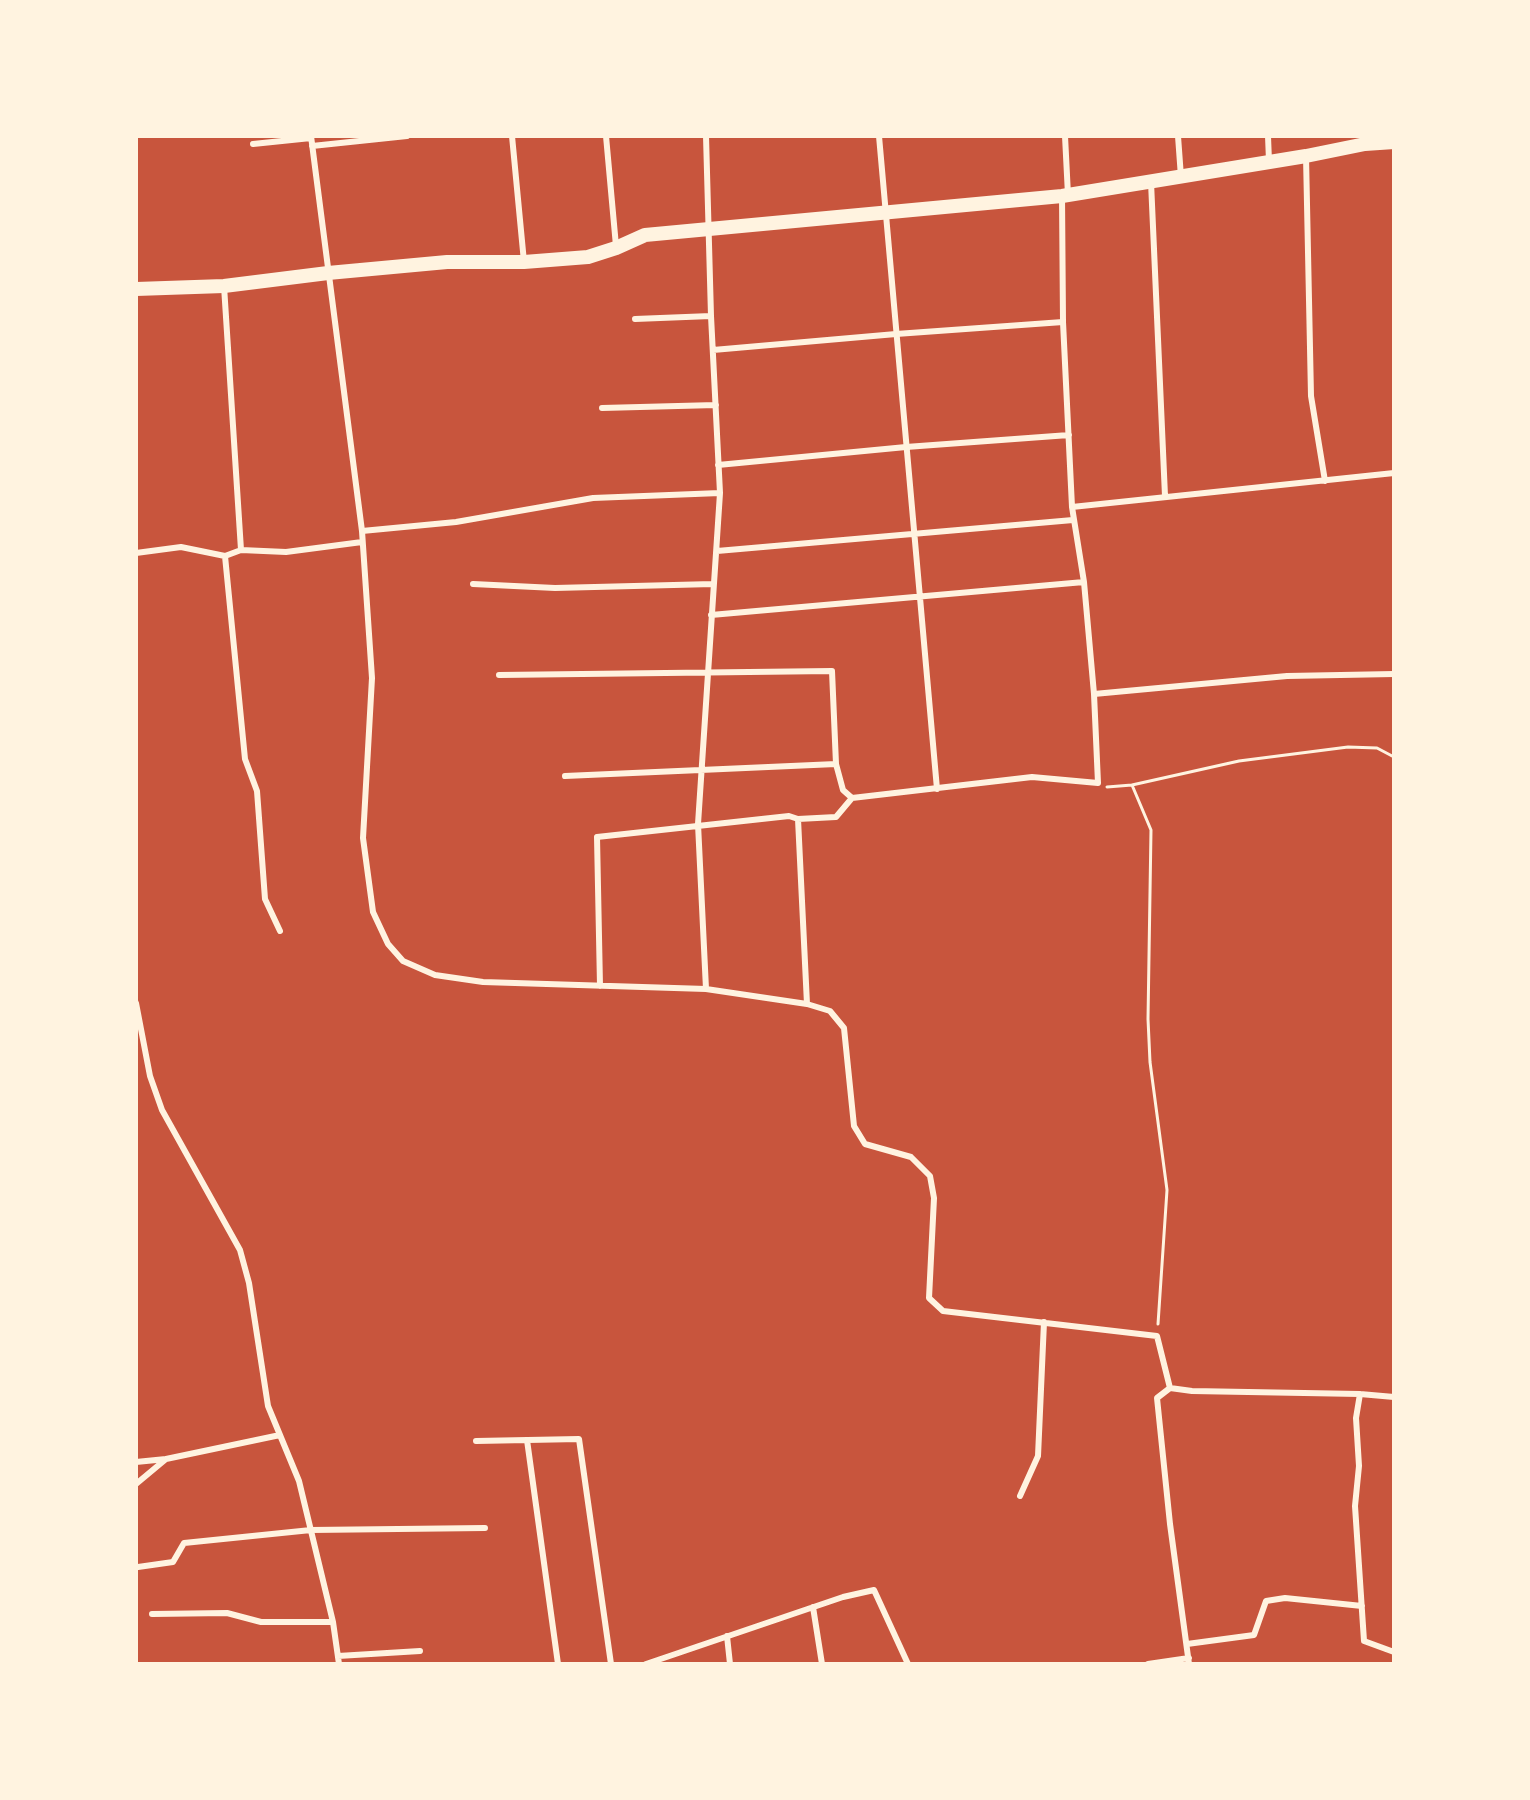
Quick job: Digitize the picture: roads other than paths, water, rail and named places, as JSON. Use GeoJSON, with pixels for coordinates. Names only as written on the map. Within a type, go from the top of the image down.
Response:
{"type":"FeatureCollection","features":[{"type":"Feature","properties":{"kind":"main road"},"geometry":{"type":"LineString","coordinates":[[136,289],[224,286],[447,262],[524,262],[588,257],[645,235],[1065,196],[1306,156],[1365,140],[1394,142]]}},
{"type":"Feature","properties":{"kind":"street"},"geometry":{"type":"LineString","coordinates":[[312,146],[407,136]]}},
{"type":"Feature","properties":{"kind":"street"},"geometry":{"type":"LineString","coordinates":[[512,136],[524,262]]}},
{"type":"Feature","properties":{"kind":"street"},"geometry":{"type":"LineString","coordinates":[[606,136],[616,248]]}},
{"type":"Feature","properties":{"kind":"street"},"geometry":{"type":"LineString","coordinates":[[706,136],[711,316],[720,493],[698,824],[706,989]]}},
{"type":"Feature","properties":{"kind":"street"},"geometry":{"type":"LineString","coordinates":[[879,136],[937,789]]}},
{"type":"Feature","properties":{"kind":"street"},"geometry":{"type":"LineString","coordinates":[[600,986],[597,837],[698,824],[789,816],[798,819],[836,818],[852,798],[1032,777],[1098,783],[1094,694],[1084,582],[1072,507],[1063,322],[1065,136]]}},
{"type":"Feature","properties":{"kind":"street"},"geometry":{"type":"LineString","coordinates":[[1178,136],[1181,177]]}},
{"type":"Feature","properties":{"kind":"street"},"geometry":{"type":"LineString","coordinates":[[1269,136],[1269,161]]}},
{"type":"Feature","properties":{"kind":"street"},"geometry":{"type":"LineString","coordinates":[[253,144],[311,137],[362,531],[372,678],[363,838],[373,912],[388,944],[403,961],[435,975],[483,982],[706,989],[807,1004],[830,1011],[844,1028],[854,1126],[865,1144],[911,1157],[930,1176],[934,1198],[929,1298],[943,1311],[1157,1336],[1170,1388]]}},
{"type":"Feature","properties":{"kind":"street"},"geometry":{"type":"LineString","coordinates":[[1306,156],[1311,396],[1325,481]]}},
{"type":"Feature","properties":{"kind":"street"},"geometry":{"type":"LineString","coordinates":[[1151,182],[1165,496]]}},
{"type":"Feature","properties":{"kind":"street"},"geometry":{"type":"LineString","coordinates":[[224,286],[241,550]]}},
{"type":"Feature","properties":{"kind":"street"},"geometry":{"type":"LineString","coordinates":[[635,319],[711,316]]}},
{"type":"Feature","properties":{"kind":"street"},"geometry":{"type":"LineString","coordinates":[[713,350],[1063,322]]}},
{"type":"Feature","properties":{"kind":"street"},"geometry":{"type":"LineString","coordinates":[[602,408],[716,405]]}},
{"type":"Feature","properties":{"kind":"street"},"geometry":{"type":"LineString","coordinates":[[718,465],[906,447],[1069,435]]}},
{"type":"Feature","properties":{"kind":"street"},"geometry":{"type":"LineString","coordinates":[[1072,507],[1394,473]]}},
{"type":"Feature","properties":{"kind":"street"},"geometry":{"type":"LineString","coordinates":[[362,531],[456,522],[593,498],[720,493]]}},
{"type":"Feature","properties":{"kind":"street"},"geometry":{"type":"LineString","coordinates":[[717,551],[913,532],[1073,520]]}},
{"type":"Feature","properties":{"kind":"street"},"geometry":{"type":"LineString","coordinates":[[136,553],[181,547],[225,556],[241,550],[286,552],[362,542]]}},
{"type":"Feature","properties":{"kind":"street"},"geometry":{"type":"LineString","coordinates":[[225,556],[245,759],[257,791],[265,899],[280,931]]}},
{"type":"Feature","properties":{"kind":"street"},"geometry":{"type":"LineString","coordinates":[[711,615],[1084,582]]}},
{"type":"Feature","properties":{"kind":"street"},"geometry":{"type":"LineString","coordinates":[[473,584],[555,588],[713,584]]}},
{"type":"Feature","properties":{"kind":"street"},"geometry":{"type":"LineString","coordinates":[[499,675],[832,671],[836,764],[843,790],[852,798]]}},
{"type":"Feature","properties":{"kind":"street"},"geometry":{"type":"LineString","coordinates":[[1094,694],[1287,676],[1394,674]]}},
{"type":"Feature","properties":{"kind":"street"},"geometry":{"type":"LineString","coordinates":[[565,776],[836,764]]}},
{"type":"Feature","properties":{"kind":"street"},"geometry":{"type":"LineString","coordinates":[[798,819],[807,1004]]}},
{"type":"Feature","properties":{"kind":"street"},"geometry":{"type":"LineString","coordinates":[[136,1003],[150,1076],[162,1110],[240,1250],[249,1283],[268,1406],[299,1481],[333,1622],[338,1660],[420,1651]]}},
{"type":"Feature","properties":{"kind":"street"},"geometry":{"type":"LineString","coordinates":[[1020,1496],[1038,1456],[1044,1322]]}},
{"type":"Feature","properties":{"kind":"street"},"geometry":{"type":"LineString","coordinates":[[1148,1664],[1189,1661],[1170,1524],[1157,1398],[1170,1388],[1192,1391],[1360,1394],[1394,1397]]}},
{"type":"Feature","properties":{"kind":"street"},"geometry":{"type":"LineString","coordinates":[[1360,1394],[1356,1418],[1359,1466],[1355,1506],[1364,1641],[1394,1652]]}},
{"type":"Feature","properties":{"kind":"street"},"geometry":{"type":"LineString","coordinates":[[136,1462],[166,1459],[280,1435]]}},
{"type":"Feature","properties":{"kind":"street"},"geometry":{"type":"LineString","coordinates":[[476,1441],[579,1439],[611,1664]]}},
{"type":"Feature","properties":{"kind":"street"},"geometry":{"type":"LineString","coordinates":[[527,1440],[558,1664]]}},
{"type":"Feature","properties":{"kind":"street"},"geometry":{"type":"LineString","coordinates":[[136,1484],[166,1459]]}},
{"type":"Feature","properties":{"kind":"street"},"geometry":{"type":"LineString","coordinates":[[138,1567],[173,1563],[184,1543],[311,1530],[485,1528]]}},
{"type":"Feature","properties":{"kind":"street"},"geometry":{"type":"LineString","coordinates":[[646,1664],[843,1597],[873,1590],[908,1664]]}},
{"type":"Feature","properties":{"kind":"street"},"geometry":{"type":"LineString","coordinates":[[1186,1644],[1254,1635],[1266,1601],[1285,1598],[1362,1606]]}},
{"type":"Feature","properties":{"kind":"street"},"geometry":{"type":"LineString","coordinates":[[813,1607],[822,1664]]}},
{"type":"Feature","properties":{"kind":"street"},"geometry":{"type":"LineString","coordinates":[[152,1614],[227,1612],[261,1622],[333,1622]]}},
{"type":"Feature","properties":{"kind":"street"},"geometry":{"type":"LineString","coordinates":[[727,1636],[730,1664]]}}]}
